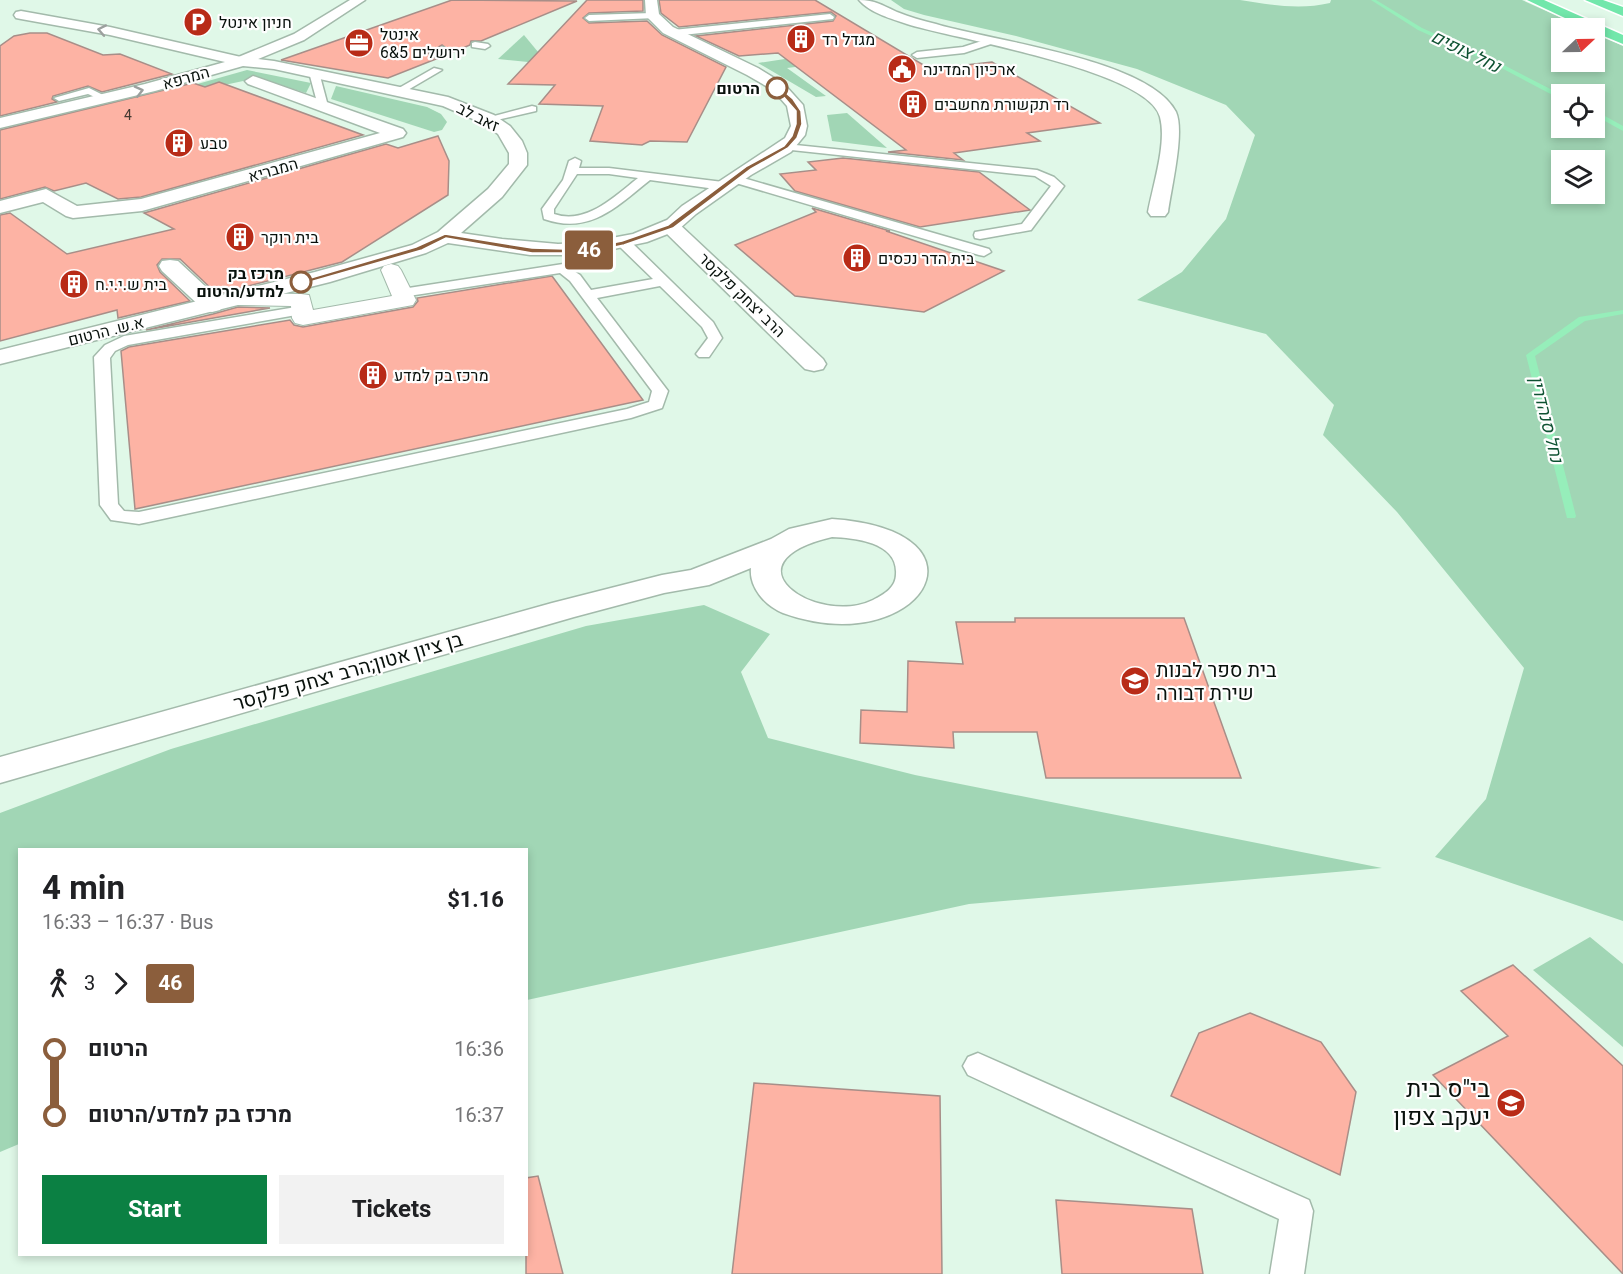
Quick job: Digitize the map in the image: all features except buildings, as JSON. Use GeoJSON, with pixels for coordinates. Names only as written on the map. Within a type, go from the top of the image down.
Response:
{"type":"FeatureCollection","features":[{"type":"Feature","properties":{"kind":"highway"},"geometry":{"type":"LineString","coordinates":[[1533,0],[1623,40]]}},
{"type":"Feature","properties":{"kind":"highway"},"geometry":{"type":"LineString","coordinates":[[1562,0],[1623,24]]}},
{"type":"Feature","properties":{"kind":"highway"},"geometry":{"type":"LineString","coordinates":[[1591,0],[1623,12]]}},
{"type":"Feature","properties":{"kind":"highway"},"geometry":{"type":"LineString","coordinates":[[1617,0],[1623,2]]}},
{"type":"Feature","properties":{"kind":"street","name":"המרפא"},"geometry":{"type":"LineString","coordinates":[[0,123],[184,79],[241,61],[298,37],[358,0]]}},
{"type":"Feature","properties":{"kind":"street"},"geometry":{"type":"LineString","coordinates":[[865,0],[897,17],[1113,74],[1148,90],[1161,102],[1168,113],[1169,126],[1158,212]]}},
{"type":"Feature","properties":{"kind":"street","name":"זאב לב"},"geometry":{"type":"LineString","coordinates":[[52,5],[16,17],[110,32],[241,61],[273,72],[315,76],[448,102],[488,119],[504,130],[513,141],[518,153],[518,165],[495,193],[445,236]]}},
{"type":"Feature","properties":{"kind":"street"},"geometry":{"type":"LineString","coordinates":[[445,236],[532,250],[592,249],[624,243],[670,226],[728,182],[786,147],[795,137],[799,124],[798,111],[791,100],[752,72],[673,33],[651,8]]}},
{"type":"Feature","properties":{"kind":"street","name":"המבריא"},"geometry":{"type":"LineString","coordinates":[[0,207],[46,195],[73,212],[142,205],[397,133],[253,81]]}},
{"type":"Feature","properties":{"kind":"street","name":"הרב יצחק פלקסר"},"geometry":{"type":"LineString","coordinates":[[670,226],[813,364]]}},
{"type":"Feature","properties":{"kind":"street","name":"א.ש. הרטום"},"geometry":{"type":"LineString","coordinates":[[0,357],[237,299],[419,249],[445,236]]}},
{"type":"Feature","properties":{"kind":"street"},"geometry":{"type":"LineString","coordinates":[[170,266],[212,305]]}},
{"type":"Feature","properties":{"kind":"street"},"geometry":{"type":"LineString","coordinates":[[237,299],[301,300],[303,318],[405,300],[391,270]]}},
{"type":"Feature","properties":{"kind":"street"},"geometry":{"type":"LineString","coordinates":[[855,529],[877,534],[895,543],[908,556],[913,570],[910,585],[898,599],[880,610],[855,615],[829,616],[804,611],[783,601],[769,588],[764,574],[766,560],[775,547],[791,537],[811,530],[855,529]]}},
{"type":"Feature","properties":{"kind":"street","name":"בן ציון אטון;הרב יצחק פלקסר"},"geometry":{"type":"LineString","coordinates":[[0,770],[563,610],[662,584],[698,578],[775,547]]}},
{"type":"Feature","properties":{"kind":"street","name":"בן ציון אטון;הרב יצחק פלקסר"},"geometry":{"type":"LineString","coordinates":[[698,578],[769,588]]}},
{"type":"Feature","properties":{"kind":"lane"},"geometry":{"type":"LineString","coordinates":[[589,18],[651,8]]}},
{"type":"Feature","properties":{"kind":"lane"},"geometry":{"type":"LineString","coordinates":[[673,33],[830,17]]}},
{"type":"Feature","properties":{"kind":"lane"},"geometry":{"type":"LineString","coordinates":[[917,55],[956,50],[988,42]]}},
{"type":"Feature","properties":{"kind":"lane"},"geometry":{"type":"LineString","coordinates":[[944,47],[956,50]]}},
{"type":"Feature","properties":{"kind":"lane"},"geometry":{"type":"LineString","coordinates":[[397,92],[437,70]]}},
{"type":"Feature","properties":{"kind":"lane"},"geometry":{"type":"LineString","coordinates":[[315,76],[323,106]]}},
{"type":"Feature","properties":{"kind":"lane"},"geometry":{"type":"LineString","coordinates":[[59,98],[89,91],[106,99]]}},
{"type":"Feature","properties":{"kind":"lane"},"geometry":{"type":"LineString","coordinates":[[488,119],[532,109]]}},
{"type":"Feature","properties":{"kind":"lane"},"geometry":{"type":"LineString","coordinates":[[786,147],[1037,173],[1058,186],[1026,227],[980,235]]}},
{"type":"Feature","properties":{"kind":"lane"},"geometry":{"type":"LineString","coordinates":[[648,176],[593,217],[564,222],[548,216],[548,209],[569,180],[573,166],[648,176],[728,182],[984,252]]}},
{"type":"Feature","properties":{"kind":"lane"},"geometry":{"type":"LineString","coordinates":[[624,243],[708,325],[715,338],[705,354]]}},
{"type":"Feature","properties":{"kind":"lane"},"geometry":{"type":"LineString","coordinates":[[302,310],[124,341],[110,348],[102,357],[109,505],[118,516],[139,518],[656,405],[660,391],[575,278],[563,268],[402,293]]}},
{"type":"Feature","properties":{"kind":"lane"},"geometry":{"type":"LineString","coordinates":[[588,295],[663,281]]}},
{"type":"Feature","properties":{"kind":"lane"},"geometry":{"type":"LineString","coordinates":[[978,1066],[1297,1211],[1287,1274]]}},
{"type":"Feature","properties":{"kind":"green space"},"geometry":{"type":"Polygon","coordinates":[[[891,0],[1240,0],[1297,6],[1319,5],[1330,3],[1331,0],[1522,0],[1562,18],[1551,18],[1551,72],[1605,72],[1605,38],[1623,46],[1623,921],[1435,857],[1486,799],[1524,668],[1397,512],[1323,435],[1334,405],[1266,334],[1137,300],[1182,272],[1226,219],[1255,135],[1226,105],[1137,69],[1016,36],[904,9],[891,0]]]}},
{"type":"Feature","properties":{"kind":"green space"},"geometry":{"type":"Polygon","coordinates":[[[524,35],[548,64],[498,59],[524,35]]]}},
{"type":"Feature","properties":{"kind":"green space"},"geometry":{"type":"Polygon","coordinates":[[[843,50],[852,60],[787,68],[826,96],[816,97],[758,63],[843,50]]]}},
{"type":"Feature","properties":{"kind":"green space"},"geometry":{"type":"Polygon","coordinates":[[[247,70],[311,83],[306,93],[257,78],[0,133],[162,94],[247,70]]]}},
{"type":"Feature","properties":{"kind":"green space"},"geometry":{"type":"Polygon","coordinates":[[[336,86],[427,107],[441,114],[447,122],[442,130],[434,132],[331,99],[336,86]]]}},
{"type":"Feature","properties":{"kind":"green space"},"geometry":{"type":"Polygon","coordinates":[[[847,113],[887,148],[832,141],[827,115],[847,113]]]}},
{"type":"Feature","properties":{"kind":"green space"},"geometry":{"type":"Polygon","coordinates":[[[704,605],[770,634],[741,672],[768,738],[915,775],[1382,868],[969,904],[528,1000],[528,848],[18,848],[18,1144],[0,1152],[0,813],[171,749],[586,626],[704,605]]]}},
{"type":"Feature","properties":{"kind":"green space"},"geometry":{"type":"Polygon","coordinates":[[[1590,937],[1623,964],[1623,1047],[1533,970],[1590,937]]]}},
{"type":"Feature","properties":{"kind":"waterway","name":"נחל צופים"},"geometry":{"type":"LineString","coordinates":[[1373,0],[1420,29],[1496,63],[1551,92]]}},
{"type":"Feature","properties":{"kind":"waterway","name":"נחל צופים"},"geometry":{"type":"LineString","coordinates":[[1605,118],[1623,129]]}},
{"type":"Feature","properties":{"kind":"waterway","name":"נחל סנהדרין"},"geometry":{"type":"LineString","coordinates":[[1571,516],[1530,355],[1582,319],[1623,312]]}},
{"type":"Feature","properties":{"kind":"bus line","name":"46"},"geometry":{"type":"LineString","coordinates":[[301,282],[419,249],[445,236],[504,247],[565,251],[624,243],[670,226],[712,193],[786,147],[795,137],[799,124],[798,111],[791,100],[777,88]]}},
{"type":"Feature","properties":{"kind":"place","name":"חניון אינטל"},"geometry":{"type":"Point","coordinates":[198,22]}},
{"type":"Feature","properties":{"kind":"place","name":"מגדל רד"},"geometry":{"type":"Point","coordinates":[801,39]}},
{"type":"Feature","properties":{"kind":"place","name":"אינטל ירושלים 5&6"},"geometry":{"type":"Point","coordinates":[359,43]}},
{"type":"Feature","properties":{"kind":"place","name":"ארכיון המדינה"},"geometry":{"type":"Point","coordinates":[902,69]}},
{"type":"Feature","properties":{"kind":"place","name":"הרטום"},"geometry":{"type":"Point","coordinates":[777,88]}},
{"type":"Feature","properties":{"kind":"place","name":"רד תקשורת מחשבים"},"geometry":{"type":"Point","coordinates":[913,104]}},
{"type":"Feature","properties":{"kind":"place","name":"טבע"},"geometry":{"type":"Point","coordinates":[179,143]}},
{"type":"Feature","properties":{"kind":"place","name":"בית רוקר"},"geometry":{"type":"Point","coordinates":[240,237]}},
{"type":"Feature","properties":{"kind":"place","name":"בית הדר נכסים"},"geometry":{"type":"Point","coordinates":[857,258]}},
{"type":"Feature","properties":{"kind":"place","name":"מרכז בק למדע/הרטום"},"geometry":{"type":"Point","coordinates":[301,282]}},
{"type":"Feature","properties":{"kind":"place","name":"בית ש.י.י.ח"},"geometry":{"type":"Point","coordinates":[74,284]}},
{"type":"Feature","properties":{"kind":"place","name":"מרכז בק למדע"},"geometry":{"type":"Point","coordinates":[373,375]}},
{"type":"Feature","properties":{"kind":"place","name":"בית ספר לבנות שירת דבורה"},"geometry":{"type":"Point","coordinates":[1135,681]}},
{"type":"Feature","properties":{"kind":"place","name":"בי\"ס בית יעקב צפון"},"geometry":{"type":"Point","coordinates":[1511,1103]}}]}
